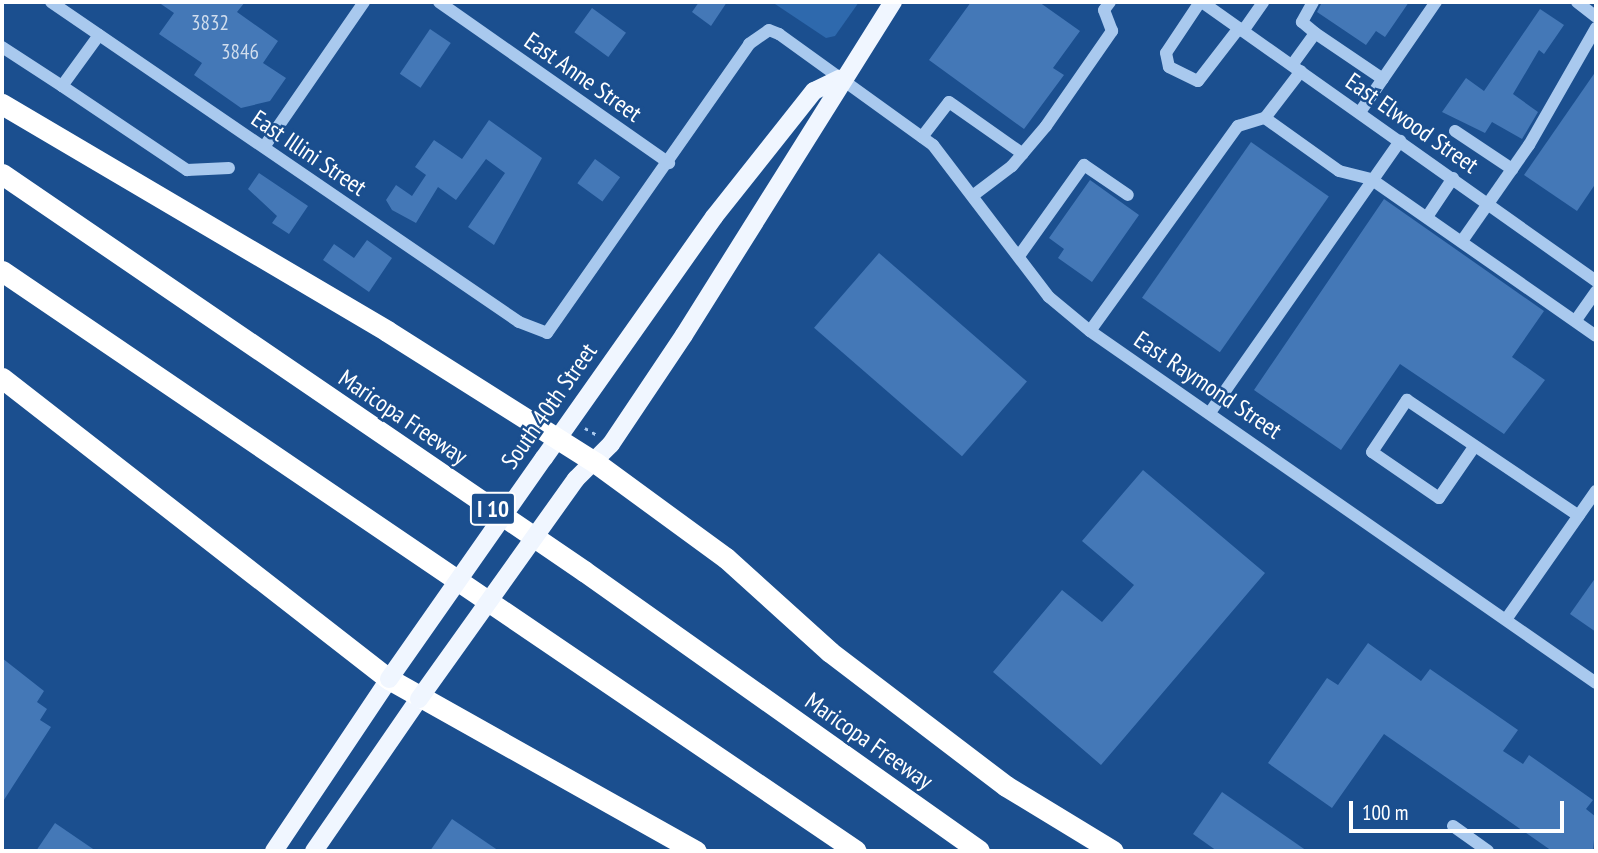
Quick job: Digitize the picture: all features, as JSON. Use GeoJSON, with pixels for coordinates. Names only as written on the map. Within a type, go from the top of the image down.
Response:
{"type":"FeatureCollection","features":[{"type":"Feature","properties":{"kind":"highway"},"geometry":{"type":"LineString","coordinates":[[2,104],[596,463],[726,558],[831,652],[1006,786],[1113,851]]}},
{"type":"Feature","properties":{"kind":"highway","name":"Maricopa Freeway"},"geometry":{"type":"LineString","coordinates":[[2,174],[979,851]]}},
{"type":"Feature","properties":{"kind":"highway"},"geometry":{"type":"LineString","coordinates":[[2,271],[856,851]]}},
{"type":"Feature","properties":{"kind":"highway"},"geometry":{"type":"LineString","coordinates":[[2,378],[389,679],[419,699],[696,851]]}},
{"type":"Feature","properties":{"kind":"highway"},"geometry":{"type":"LineString","coordinates":[[920,808],[995,851]]}},
{"type":"Feature","properties":{"kind":"main road","name":"South 40th Street"},"geometry":{"type":"LineString","coordinates":[[314,851],[576,479],[596,463],[796,164],[833,102],[839,79],[892,2]]}},
{"type":"Feature","properties":{"kind":"main road","name":"South 40th Street"},"geometry":{"type":"LineString","coordinates":[[274,851],[556,438],[714,217],[814,91],[839,79]]}},
{"type":"Feature","properties":{"kind":"street","name":"East Illini Street"},"geometry":{"type":"LineString","coordinates":[[51,2],[519,322],[547,333]]}},
{"type":"Feature","properties":{"kind":"street"},"geometry":{"type":"LineString","coordinates":[[264,147],[365,2]]}},
{"type":"Feature","properties":{"kind":"street","name":"East Anne Street"},"geometry":{"type":"LineString","coordinates":[[439,2],[669,163]]}},
{"type":"Feature","properties":{"kind":"street"},"geometry":{"type":"LineString","coordinates":[[975,194],[1023,154],[1112,31],[1104,10],[1110,2]]}},
{"type":"Feature","properties":{"kind":"street"},"geometry":{"type":"LineString","coordinates":[[1201,2],[1166,53],[1169,67],[1198,81],[1263,2]]}},
{"type":"Feature","properties":{"kind":"street","name":"East Elwood Street"},"geometry":{"type":"LineString","coordinates":[[1201,2],[1596,281]]}},
{"type":"Feature","properties":{"kind":"street"},"geometry":{"type":"LineString","coordinates":[[1313,2],[1302,22],[1383,79]]}},
{"type":"Feature","properties":{"kind":"street"},"geometry":{"type":"LineString","coordinates":[[1360,112],[1436,2]]}},
{"type":"Feature","properties":{"kind":"street"},"geometry":{"type":"LineString","coordinates":[[1577,2],[1596,17]]}},
{"type":"Feature","properties":{"kind":"street"},"geometry":{"type":"LineString","coordinates":[[1462,242],[1512,169],[1596,28]]}},
{"type":"Feature","properties":{"kind":"street"},"geometry":{"type":"LineString","coordinates":[[1090,331],[1238,126],[1265,118],[1315,33]]}},
{"type":"Feature","properties":{"kind":"street","name":"South 40th Street"},"geometry":{"type":"LineString","coordinates":[[547,333],[669,163],[756,35],[779,34],[839,79]]}},
{"type":"Feature","properties":{"kind":"street"},"geometry":{"type":"LineString","coordinates":[[62,86],[99,35]]}},
{"type":"Feature","properties":{"kind":"street"},"geometry":{"type":"LineString","coordinates":[[2,47],[187,170],[229,168]]}},
{"type":"Feature","properties":{"kind":"street","name":"East Raymond Street"},"geometry":{"type":"LineString","coordinates":[[839,79],[922,137],[975,194],[1049,297],[1090,331],[1211,411],[1596,683]]}},
{"type":"Feature","properties":{"kind":"street"},"geometry":{"type":"LineString","coordinates":[[922,137],[949,102],[1023,154]]}},
{"type":"Feature","properties":{"kind":"street"},"geometry":{"type":"LineString","coordinates":[[1265,118],[1339,172],[1371,179],[1596,336]]}},
{"type":"Feature","properties":{"kind":"street"},"geometry":{"type":"LineString","coordinates":[[1455,131],[1512,169]]}},
{"type":"Feature","properties":{"kind":"street"},"geometry":{"type":"LineString","coordinates":[[1211,411],[1400,141]]}},
{"type":"Feature","properties":{"kind":"street"},"geometry":{"type":"LineString","coordinates":[[1019,256],[1084,165],[1128,195]]}},
{"type":"Feature","properties":{"kind":"street"},"geometry":{"type":"LineString","coordinates":[[1427,217],[1453,178]]}},
{"type":"Feature","properties":{"kind":"street"},"geometry":{"type":"LineString","coordinates":[[1576,320],[1596,290]]}},
{"type":"Feature","properties":{"kind":"street"},"geometry":{"type":"LineString","coordinates":[[1474,447],[1439,498],[1372,452],[1407,400],[1578,516]]}},
{"type":"Feature","properties":{"kind":"street"},"geometry":{"type":"LineString","coordinates":[[1507,618],[1596,491]]}},
{"type":"Feature","properties":{"kind":"street"},"geometry":{"type":"LineString","coordinates":[[1453,826],[1488,851]]}},
{"type":"Feature","properties":{"kind":"path"},"geometry":{"type":"LineString","coordinates":[[585,428],[599,436]]}},
{"type":"Feature","properties":{"kind":"shaded area"},"geometry":{"type":"Polygon","coordinates":[[[772,2],[859,2],[835,36],[826,38],[772,2]]]}},
{"type":"Feature","properties":{"kind":"building"},"geometry":{"type":"Polygon","coordinates":[[[158,2],[245,2],[237,12],[278,41],[263,63],[286,78],[270,101],[241,108],[194,75],[202,63],[159,34],[174,13],[158,2]]]}},
{"type":"Feature","properties":{"kind":"building"},"geometry":{"type":"Polygon","coordinates":[[[699,2],[727,2],[711,26],[692,12],[699,2]]]}},
{"type":"Feature","properties":{"kind":"building"},"geometry":{"type":"Polygon","coordinates":[[[971,2],[1039,2],[1080,31],[1053,68],[1064,75],[1024,129],[929,60],[971,2]]]}},
{"type":"Feature","properties":{"kind":"building"},"geometry":{"type":"Polygon","coordinates":[[[1322,2],[1409,2],[1385,37],[1376,31],[1366,45],[1317,12],[1322,2]]]}},
{"type":"Feature","properties":{"kind":"building"},"geometry":{"type":"Polygon","coordinates":[[[592,8],[626,33],[608,57],[574,32],[592,8]]]}},
{"type":"Feature","properties":{"kind":"building"},"geometry":{"type":"Polygon","coordinates":[[[1540,9],[1564,25],[1544,54],[1539,50],[1513,94],[1538,112],[1522,139],[1492,122],[1485,133],[1442,112],[1466,78],[1484,91],[1540,9]]]}},
{"type":"Feature","properties":{"kind":"building"},"geometry":{"type":"Polygon","coordinates":[[[430,29],[451,43],[421,88],[400,74],[430,29]]]}},
{"type":"Feature","properties":{"kind":"building"},"geometry":{"type":"Polygon","coordinates":[[[1596,71],[1596,183],[1577,211],[1524,175],[1596,71]]]}},
{"type":"Feature","properties":{"kind":"building"},"geometry":{"type":"Polygon","coordinates":[[[489,120],[542,158],[494,245],[468,227],[505,173],[486,159],[456,200],[438,187],[416,223],[392,210],[386,200],[396,185],[412,196],[426,175],[415,167],[434,140],[462,159],[489,120]]]}},
{"type":"Feature","properties":{"kind":"building"},"geometry":{"type":"Polygon","coordinates":[[[1251,142],[1329,196],[1220,352],[1142,298],[1251,142]]]}},
{"type":"Feature","properties":{"kind":"building"},"geometry":{"type":"Polygon","coordinates":[[[595,159],[620,177],[602,201],[577,183],[595,159]]]}},
{"type":"Feature","properties":{"kind":"building"},"geometry":{"type":"Polygon","coordinates":[[[259,173],[308,206],[289,234],[272,223],[277,216],[248,189],[259,173]]]}},
{"type":"Feature","properties":{"kind":"building"},"geometry":{"type":"Polygon","coordinates":[[[1090,180],[1139,215],[1092,282],[1058,258],[1064,249],[1049,238],[1090,180]]]}},
{"type":"Feature","properties":{"kind":"building"},"geometry":{"type":"Polygon","coordinates":[[[1384,199],[1544,311],[1512,357],[1545,380],[1504,434],[1400,364],[1341,450],[1254,390],[1384,199]]]}},
{"type":"Feature","properties":{"kind":"building"},"geometry":{"type":"Polygon","coordinates":[[[367,240],[392,258],[369,292],[323,260],[334,244],[354,258],[367,240]]]}},
{"type":"Feature","properties":{"kind":"building"},"geometry":{"type":"Polygon","coordinates":[[[879,253],[1027,382],[962,456],[814,328],[879,253]]]}},
{"type":"Feature","properties":{"kind":"building"},"geometry":{"type":"Polygon","coordinates":[[[1143,470],[1265,573],[1101,765],[993,672],[1062,590],[1102,622],[1134,585],[1082,541],[1143,470]]]}},
{"type":"Feature","properties":{"kind":"building"},"geometry":{"type":"Polygon","coordinates":[[[1596,577],[1596,632],[1570,614],[1596,577]]]}},
{"type":"Feature","properties":{"kind":"building"},"geometry":{"type":"Polygon","coordinates":[[[1368,643],[1421,681],[1430,669],[1518,730],[1503,751],[1523,764],[1529,755],[1593,800],[1586,809],[1596,817],[1593,851],[1552,851],[1384,734],[1332,808],[1268,763],[1327,678],[1338,685],[1368,643]]]}},
{"type":"Feature","properties":{"kind":"building"},"geometry":{"type":"Polygon","coordinates":[[[2,658],[44,691],[37,702],[47,709],[40,720],[51,727],[2,803],[2,658]]]}},
{"type":"Feature","properties":{"kind":"building"},"geometry":{"type":"Polygon","coordinates":[[[1222,792],[1307,851],[1217,851],[1193,834],[1222,792]]]}},
{"type":"Feature","properties":{"kind":"building"},"geometry":{"type":"Polygon","coordinates":[[[452,819],[499,851],[430,851],[452,819]]]}},
{"type":"Feature","properties":{"kind":"building"},"geometry":{"type":"Polygon","coordinates":[[[55,823],[96,851],[36,851],[55,823]]]}}]}
